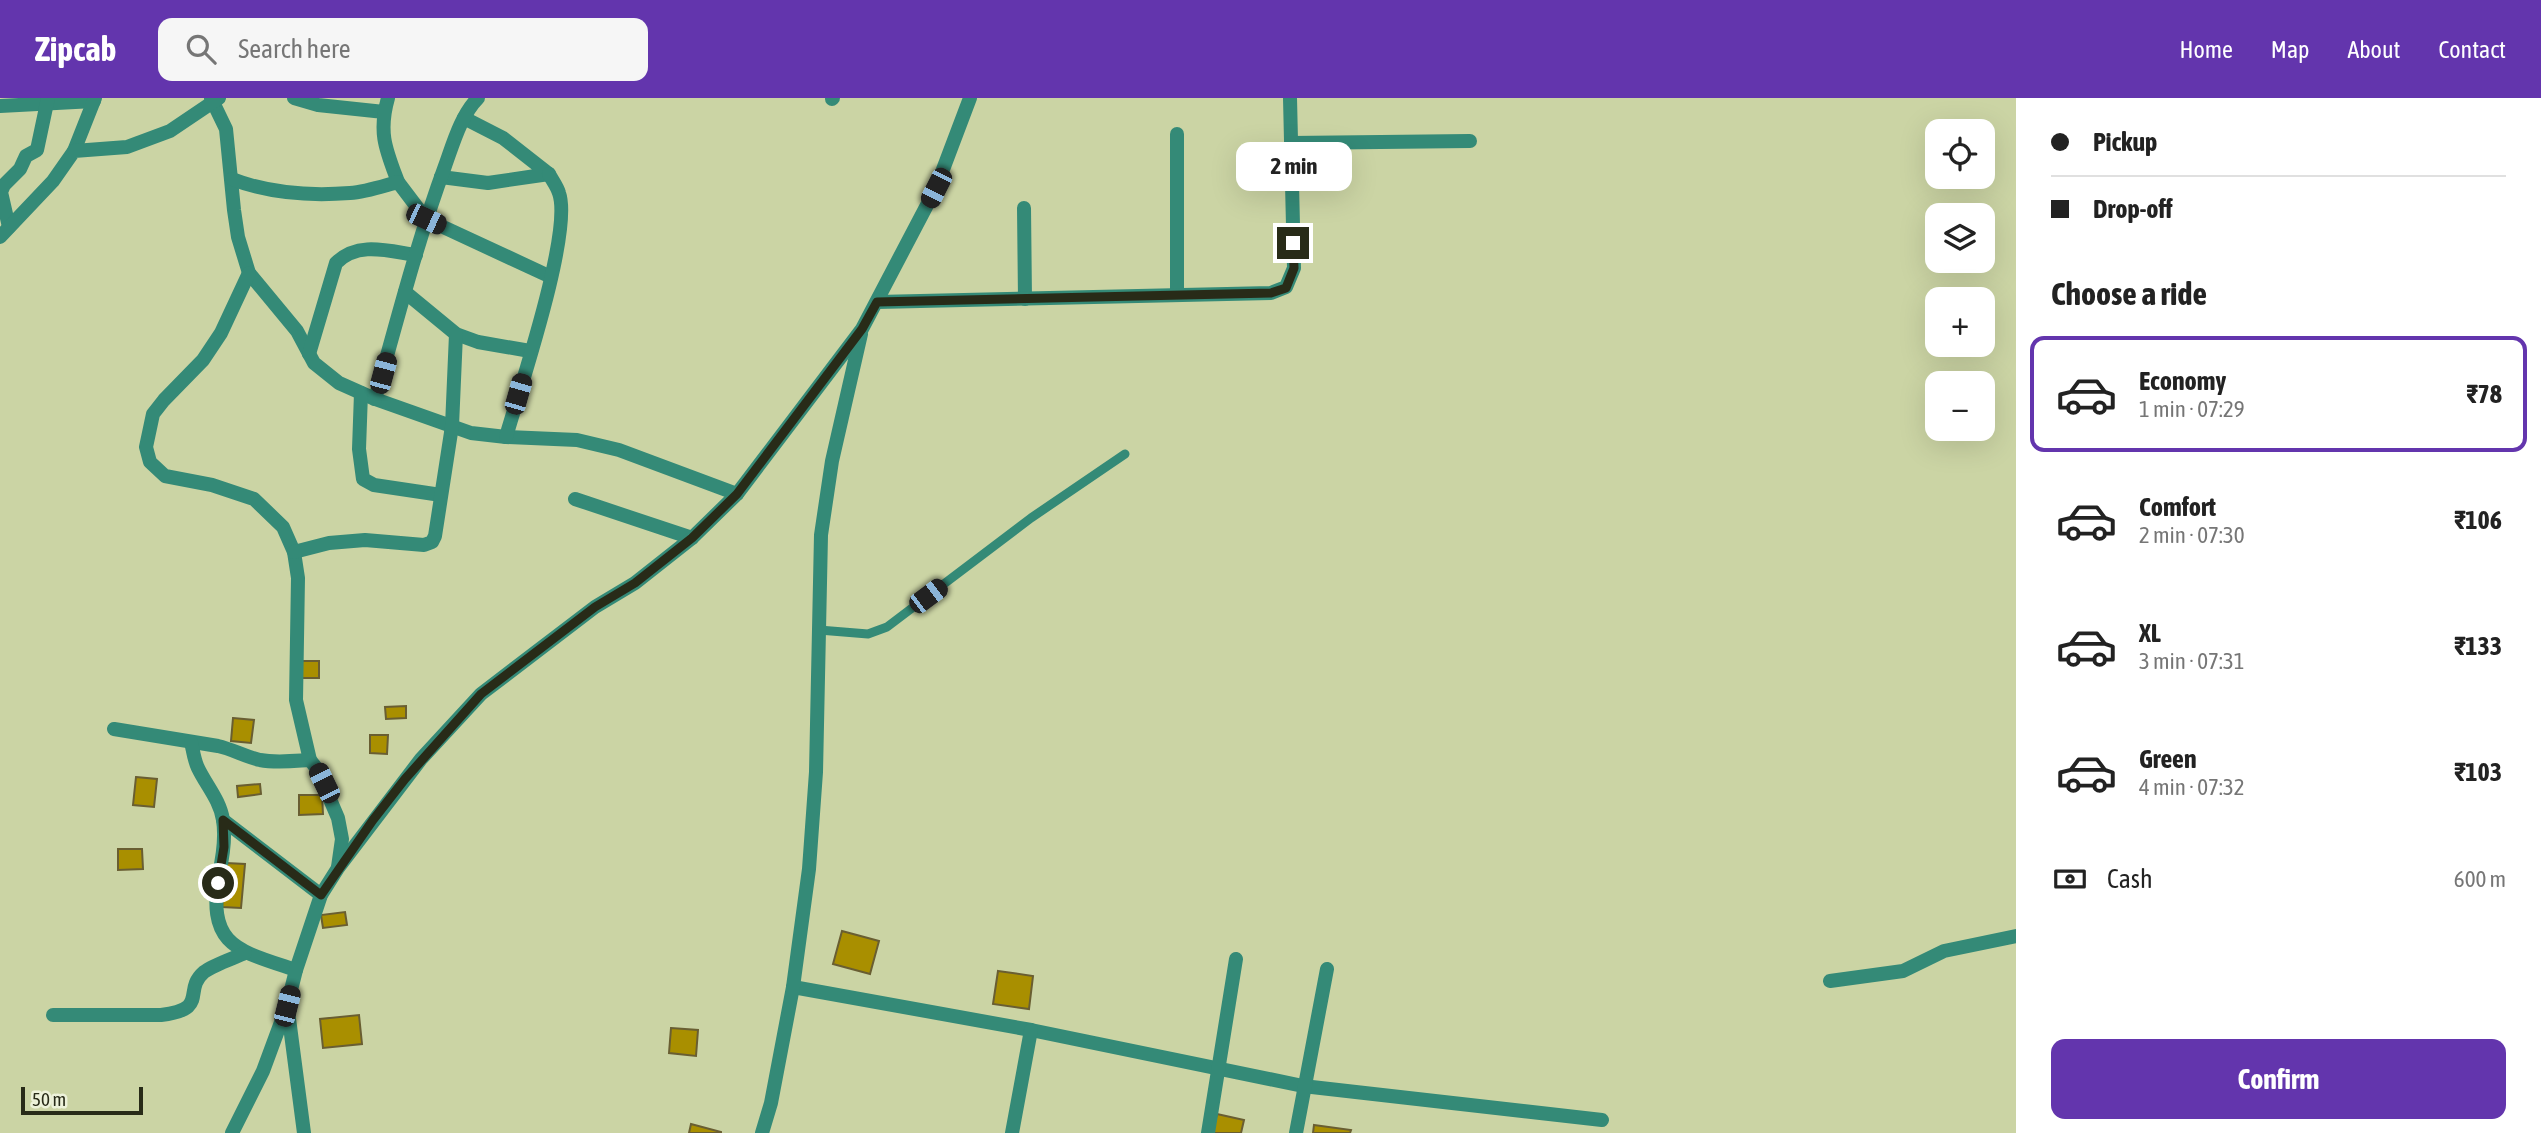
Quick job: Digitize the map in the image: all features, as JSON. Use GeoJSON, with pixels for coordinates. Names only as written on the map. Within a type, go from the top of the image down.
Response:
{"type":"FeatureCollection","features":[{"type":"Feature","properties":{"kind":"street"},"geometry":{"type":"LineString","coordinates":[[294,98],[318,105],[386,105],[383,144],[398,182],[426,219],[551,276]]}},
{"type":"Feature","properties":{"kind":"street"},"geometry":{"type":"LineString","coordinates":[[375,399],[426,219],[464,118],[478,98]]}},
{"type":"Feature","properties":{"kind":"street"},"geometry":{"type":"LineString","coordinates":[[232,1133],[263,1070],[287,1006],[321,895],[338,869],[421,759],[481,694],[595,607],[635,583],[692,538],[737,494],[862,329],[936,188],[970,98]]}},
{"type":"Feature","properties":{"kind":"street"},"geometry":{"type":"LineString","coordinates":[[877,302],[1271,293],[1286,288],[1294,268],[1290,98]]}},
{"type":"Feature","properties":{"kind":"street"},"geometry":{"type":"LineString","coordinates":[[0,106],[48,100],[95,99],[74,151],[53,181],[5,232]]}},
{"type":"Feature","properties":{"kind":"street"},"geometry":{"type":"LineString","coordinates":[[5,232],[1,192],[4,185],[20,169],[26,156],[37,150],[48,100]]}},
{"type":"Feature","properties":{"kind":"street"},"geometry":{"type":"LineString","coordinates":[[74,151],[127,147],[170,131],[214,100],[226,130],[238,237],[248,273],[297,331],[314,363],[339,383],[375,399],[471,433],[577,440],[620,450],[737,494]]}},
{"type":"Feature","properties":{"kind":"street"},"geometry":{"type":"LineString","coordinates":[[464,118],[503,138],[549,174],[560,194],[560,230],[551,276],[506,437]]}},
{"type":"Feature","properties":{"kind":"street"},"geometry":{"type":"LineString","coordinates":[[1177,134],[1177,295]]}},
{"type":"Feature","properties":{"kind":"street"},"geometry":{"type":"LineString","coordinates":[[1291,143],[1470,141]]}},
{"type":"Feature","properties":{"kind":"street"},"geometry":{"type":"LineString","coordinates":[[441,177],[488,183],[549,174]]}},
{"type":"Feature","properties":{"kind":"street"},"geometry":{"type":"LineString","coordinates":[[232,179],[255,188],[292,192],[351,193],[398,182]]}},
{"type":"Feature","properties":{"kind":"street"},"geometry":{"type":"LineString","coordinates":[[1024,208],[1025,299]]}},
{"type":"Feature","properties":{"kind":"street"},"geometry":{"type":"LineString","coordinates":[[309,354],[336,263],[345,254],[374,248],[416,255]]}},
{"type":"Feature","properties":{"kind":"street"},"geometry":{"type":"LineString","coordinates":[[248,273],[220,333],[203,360],[153,414],[146,447],[150,462],[165,476],[212,485],[254,499],[283,527],[294,552],[298,578],[296,700],[310,760],[317,769],[338,818],[342,839],[338,869]]}},
{"type":"Feature","properties":{"kind":"street"},"geometry":{"type":"LineString","coordinates":[[405,292],[456,334],[478,342],[530,351]]}},
{"type":"Feature","properties":{"kind":"street"},"geometry":{"type":"LineString","coordinates":[[762,1133],[771,1103],[793,987],[809,869],[816,772],[821,535],[832,461],[862,329]]}},
{"type":"Feature","properties":{"kind":"street"},"geometry":{"type":"LineString","coordinates":[[294,552],[365,540],[424,545],[432,542],[452,426],[456,334]]}},
{"type":"Feature","properties":{"kind":"street"},"geometry":{"type":"LineString","coordinates":[[361,393],[359,449],[363,479],[374,485],[442,495]]}},
{"type":"Feature","properties":{"kind":"street"},"geometry":{"type":"LineString","coordinates":[[575,499],[692,538]]}},
{"type":"Feature","properties":{"kind":"street"},"geometry":{"type":"LineString","coordinates":[[114,729],[234,750],[258,760],[310,760]]}},
{"type":"Feature","properties":{"kind":"street"},"geometry":{"type":"LineString","coordinates":[[191,742],[197,766],[213,792],[223,820],[224,847],[215,911],[221,932],[245,953],[296,970]]}},
{"type":"Feature","properties":{"kind":"street"},"geometry":{"type":"LineString","coordinates":[[223,820],[321,895]]}},
{"type":"Feature","properties":{"kind":"street"},"geometry":{"type":"LineString","coordinates":[[1830,981],[1903,971],[1944,951],[2016,936]]}},
{"type":"Feature","properties":{"kind":"street"},"geometry":{"type":"LineString","coordinates":[[53,1015],[177,1013],[192,1002],[204,972],[245,953]]}},
{"type":"Feature","properties":{"kind":"street"},"geometry":{"type":"LineString","coordinates":[[1208,1133],[1236,959]]}},
{"type":"Feature","properties":{"kind":"street"},"geometry":{"type":"LineString","coordinates":[[1296,1133],[1327,969]]}},
{"type":"Feature","properties":{"kind":"street"},"geometry":{"type":"LineString","coordinates":[[793,987],[1031,1030],[1303,1086],[1602,1120]]}},
{"type":"Feature","properties":{"kind":"street"},"geometry":{"type":"LineString","coordinates":[[287,1006],[304,1133]]}},
{"type":"Feature","properties":{"kind":"street"},"geometry":{"type":"LineString","coordinates":[[1012,1133],[1031,1030]]}},
{"type":"Feature","properties":{"kind":"lane"},"geometry":{"type":"LineString","coordinates":[[819,630],[868,634],[887,627],[1031,517],[1125,454]]}},
{"type":"Feature","properties":{"kind":"building"},"geometry":{"type":"Polygon","coordinates":[[[300,661],[319,661],[319,678],[300,678],[300,661]]]}},
{"type":"Feature","properties":{"kind":"building"},"geometry":{"type":"Polygon","coordinates":[[[406,706],[406,718],[386,719],[385,707],[406,706]]]}},
{"type":"Feature","properties":{"kind":"building"},"geometry":{"type":"Polygon","coordinates":[[[233,718],[254,720],[251,743],[231,741],[233,718]]]}},
{"type":"Feature","properties":{"kind":"building"},"geometry":{"type":"Polygon","coordinates":[[[370,735],[388,735],[387,754],[370,753],[370,735]]]}},
{"type":"Feature","properties":{"kind":"building"},"geometry":{"type":"Polygon","coordinates":[[[136,777],[157,779],[154,807],[133,805],[136,777]]]}},
{"type":"Feature","properties":{"kind":"building"},"geometry":{"type":"Polygon","coordinates":[[[260,784],[261,794],[238,797],[237,786],[260,784]]]}},
{"type":"Feature","properties":{"kind":"building"},"geometry":{"type":"Polygon","coordinates":[[[299,795],[322,795],[323,814],[299,815],[299,795]]]}},
{"type":"Feature","properties":{"kind":"building"},"geometry":{"type":"Polygon","coordinates":[[[118,849],[142,849],[143,869],[118,870],[118,849]]]}},
{"type":"Feature","properties":{"kind":"building"},"geometry":{"type":"Polygon","coordinates":[[[226,863],[245,864],[241,908],[222,907],[226,863]]]}},
{"type":"Feature","properties":{"kind":"building"},"geometry":{"type":"Polygon","coordinates":[[[345,912],[347,925],[323,928],[321,915],[345,912]]]}},
{"type":"Feature","properties":{"kind":"building"},"geometry":{"type":"Polygon","coordinates":[[[842,931],[879,941],[870,974],[833,964],[842,931]]]}},
{"type":"Feature","properties":{"kind":"building"},"geometry":{"type":"Polygon","coordinates":[[[998,971],[1033,976],[1029,1009],[993,1004],[998,971]]]}},
{"type":"Feature","properties":{"kind":"building"},"geometry":{"type":"Polygon","coordinates":[[[359,1015],[362,1044],[323,1048],[320,1019],[359,1015]]]}},
{"type":"Feature","properties":{"kind":"building"},"geometry":{"type":"Polygon","coordinates":[[[671,1028],[698,1030],[696,1056],[669,1053],[671,1028]]]}},
{"type":"Feature","properties":{"kind":"building"},"geometry":{"type":"Polygon","coordinates":[[[1217,1114],[1244,1120],[1241,1133],[1212,1133],[1217,1114]]]}},
{"type":"Feature","properties":{"kind":"building"},"geometry":{"type":"Polygon","coordinates":[[[691,1124],[721,1132],[721,1133],[689,1133],[691,1124]]]}},
{"type":"Feature","properties":{"kind":"building"},"geometry":{"type":"Polygon","coordinates":[[[1314,1125],[1351,1130],[1350,1133],[1313,1133],[1314,1125]]]}},
{"type":"Feature","properties":{"kind":"route"},"geometry":{"type":"LineString","coordinates":[[218,883],[224,847],[223,820],[321,895],[405,779],[481,694],[595,607],[635,583],[692,538],[737,494],[862,329],[877,302],[1271,293],[1286,288],[1294,268],[1293,243]]}}]}
